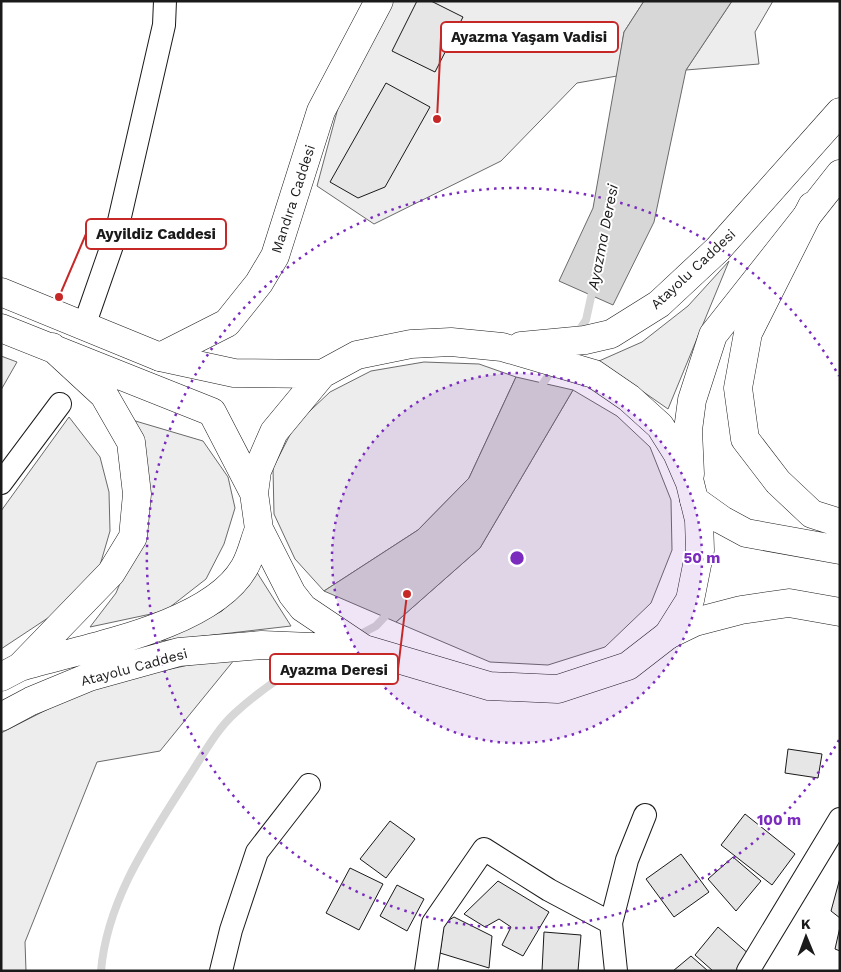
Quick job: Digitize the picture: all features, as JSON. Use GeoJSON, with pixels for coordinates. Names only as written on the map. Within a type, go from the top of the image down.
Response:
{"type":"FeatureCollection","features":[{"type":"Feature","properties":{"kind":"main road","name":"Mandıra Caddesi"},"geometry":{"type":"LineString","coordinates":[[160,357],[227,323],[259,283],[275,256],[321,111],[379,1]]}},
{"type":"Feature","properties":{"kind":"main road","name":"Atayolu Caddesi"},"geometry":{"type":"LineString","coordinates":[[502,347],[548,345],[586,340],[611,334],[659,304],[718,249],[840,112]]}},
{"type":"Feature","properties":{"kind":"main road"},"geometry":{"type":"LineString","coordinates":[[840,174],[812,206],[713,335],[692,400],[688,430],[692,491],[722,520],[746,533],[840,550]]}},
{"type":"Feature","properties":{"kind":"main road"},"geometry":{"type":"LineString","coordinates":[[812,206],[748,333],[738,388],[745,438],[761,460],[778,482],[812,514],[840,523]]}},
{"type":"Feature","properties":{"kind":"main road"},"geometry":{"type":"LineString","coordinates":[[1,292],[160,357],[234,374],[322,374]]}},
{"type":"Feature","properties":{"kind":"main road"},"geometry":{"type":"LineString","coordinates":[[1,328],[212,412],[254,493]]}},
{"type":"Feature","properties":{"kind":"main road"},"geometry":{"type":"LineString","coordinates":[[668,635],[690,600],[700,550],[699,520],[692,491],[677,453],[660,426],[628,398],[594,374],[502,347],[451,342],[411,344],[358,355],[322,374],[274,432],[257,471],[254,493],[259,529],[292,594],[303,608],[364,649],[489,686],[558,689],[628,666],[668,635],[695,622],[741,610],[789,604],[840,612]]}},
{"type":"Feature","properties":{"kind":"main road"},"geometry":{"type":"LineString","coordinates":[[11,672],[111,573],[133,537],[138,494],[131,442],[104,396],[52,348]]}},
{"type":"Feature","properties":{"kind":"main road"},"geometry":{"type":"LineString","coordinates":[[11,672],[178,621],[220,594],[244,569],[259,529]]}},
{"type":"Feature","properties":{"kind":"main road","name":"Atayolu Caddesi"},"geometry":{"type":"LineString","coordinates":[[1,717],[31,701],[89,677],[179,652],[262,645],[364,649]]}},
{"type":"Feature","properties":{"kind":"street"},"geometry":{"type":"LineString","coordinates":[[84,326],[116,234],[164,25],[165,1]]}},
{"type":"Feature","properties":{"kind":"street"},"geometry":{"type":"LineString","coordinates":[[1,483],[60,404]]}},
{"type":"Feature","properties":{"kind":"street"},"geometry":{"type":"LineString","coordinates":[[221,971],[231,930],[257,852],[309,785]]}},
{"type":"Feature","properties":{"kind":"street"},"geometry":{"type":"LineString","coordinates":[[616,971],[611,923],[627,860],[645,815]]}},
{"type":"Feature","properties":{"kind":"street"},"geometry":{"type":"LineString","coordinates":[[748,971],[840,819]]}},
{"type":"Feature","properties":{"kind":"street"},"geometry":{"type":"LineString","coordinates":[[426,971],[433,923],[484,848],[549,890],[611,923]]}},
{"type":"Feature","properties":{"kind":"shaded area"},"geometry":{"type":"Polygon","coordinates":[[[389,1],[644,1],[624,32],[617,76],[577,83],[501,161],[374,224],[317,186],[342,93],[389,1]]]}},
{"type":"Feature","properties":{"kind":"shaded area"},"geometry":{"type":"Polygon","coordinates":[[[732,1],[773,1],[755,32],[759,64],[686,70],[732,1]]]}},
{"type":"Feature","properties":{"kind":"shaded area"},"geometry":{"type":"Polygon","coordinates":[[[729,261],[668,409],[599,361],[642,342],[688,306],[729,261]]]}},
{"type":"Feature","properties":{"kind":"shaded area"},"geometry":{"type":"Polygon","coordinates":[[[1,356],[17,362],[1,390],[1,356]]]}},
{"type":"Feature","properties":{"kind":"shaded area"},"geometry":{"type":"Polygon","coordinates":[[[424,362],[479,364],[516,377],[469,478],[418,530],[324,591],[295,559],[274,514],[273,468],[295,425],[330,392],[371,371],[424,362]]]}},
{"type":"Feature","properties":{"kind":"shaded area"},"geometry":{"type":"Polygon","coordinates":[[[573,390],[617,416],[650,447],[671,500],[672,550],[651,603],[605,647],[548,665],[490,662],[396,622],[480,548],[573,390]]]}},
{"type":"Feature","properties":{"kind":"shaded area"},"geometry":{"type":"Polygon","coordinates":[[[105,412],[203,441],[228,477],[235,508],[224,544],[206,579],[165,611],[90,627],[116,593],[136,545],[145,493],[105,412]]]}},
{"type":"Feature","properties":{"kind":"shaded area"},"geometry":{"type":"Polygon","coordinates":[[[69,417],[100,457],[109,492],[110,531],[98,572],[60,610],[1,649],[1,511],[69,417]]]}},
{"type":"Feature","properties":{"kind":"shaded area"},"geometry":{"type":"Polygon","coordinates":[[[256,571],[291,626],[161,641],[222,611],[256,571]]]}},
{"type":"Feature","properties":{"kind":"shaded area"},"geometry":{"type":"Polygon","coordinates":[[[239,654],[160,751],[97,762],[25,942],[26,971],[1,971],[1,733],[93,686],[239,654]]]}},
{"type":"Feature","properties":{"kind":"water"},"geometry":{"type":"Polygon","coordinates":[[[644,1],[732,1],[686,70],[654,222],[613,305],[559,281],[593,208],[624,32],[644,1]]]}},
{"type":"Feature","properties":{"kind":"water"},"geometry":{"type":"Polygon","coordinates":[[[516,377],[573,390],[480,548],[396,622],[324,591],[418,530],[469,478],[516,377]]]}},
{"type":"Feature","properties":{"kind":"building"},"geometry":{"type":"Polygon","coordinates":[[[417,1],[431,1],[463,17],[435,72],[392,51],[417,1]]]}},
{"type":"Feature","properties":{"kind":"building"},"geometry":{"type":"Polygon","coordinates":[[[386,83],[430,107],[385,187],[358,198],[330,182],[386,83]]]}},
{"type":"Feature","properties":{"kind":"building"},"geometry":{"type":"Polygon","coordinates":[[[788,749],[822,754],[818,778],[785,773],[788,749]]]}},
{"type":"Feature","properties":{"kind":"building"},"geometry":{"type":"Polygon","coordinates":[[[745,814],[795,854],[772,885],[721,845],[745,814]]]}},
{"type":"Feature","properties":{"kind":"building"},"geometry":{"type":"Polygon","coordinates":[[[390,821],[415,839],[386,878],[360,859],[390,821]]]}},
{"type":"Feature","properties":{"kind":"building"},"geometry":{"type":"Polygon","coordinates":[[[681,854],[709,892],[674,917],[646,879],[681,854]]]}},
{"type":"Feature","properties":{"kind":"building"},"geometry":{"type":"Polygon","coordinates":[[[733,857],[761,881],[736,911],[708,879],[733,857]]]}},
{"type":"Feature","properties":{"kind":"building"},"geometry":{"type":"Polygon","coordinates":[[[350,868],[383,884],[359,930],[326,913],[350,868]]]}},
{"type":"Feature","properties":{"kind":"building"},"geometry":{"type":"Polygon","coordinates":[[[840,878],[840,918],[831,911],[840,878]]]}},
{"type":"Feature","properties":{"kind":"building"},"geometry":{"type":"Polygon","coordinates":[[[498,881],[549,912],[523,956],[502,945],[511,927],[499,919],[485,927],[464,914],[498,881]]]}},
{"type":"Feature","properties":{"kind":"building"},"geometry":{"type":"Polygon","coordinates":[[[397,885],[424,899],[407,931],[380,916],[397,885]]]}},
{"type":"Feature","properties":{"kind":"building"},"geometry":{"type":"Polygon","coordinates":[[[454,917],[492,936],[489,968],[440,953],[444,923],[454,917]]]}},
{"type":"Feature","properties":{"kind":"building"},"geometry":{"type":"Polygon","coordinates":[[[718,927],[750,955],[737,971],[713,971],[695,955],[718,927]]]}},
{"type":"Feature","properties":{"kind":"building"},"geometry":{"type":"Polygon","coordinates":[[[840,927],[840,951],[835,949],[840,927]]]}},
{"type":"Feature","properties":{"kind":"building"},"geometry":{"type":"Polygon","coordinates":[[[544,932],[581,935],[578,971],[542,971],[544,932]]]}},
{"type":"Feature","properties":{"kind":"building"},"geometry":{"type":"Polygon","coordinates":[[[691,956],[708,971],[673,971],[691,956]]]}},
{"type":"Feature","properties":{"kind":"waterway","name":"Ayazma Deresi"},"geometry":{"type":"LineString","coordinates":[[576,335],[586,320],[593,288]]}},
{"type":"Feature","properties":{"kind":"waterway","name":"Ayazma Deresi"},"geometry":{"type":"LineString","coordinates":[[538,391],[554,367]]}},
{"type":"Feature","properties":{"kind":"waterway","name":"Ayazma Deresi"},"geometry":{"type":"LineString","coordinates":[[355,637],[376,626],[391,610]]}},
{"type":"Feature","properties":{"kind":"waterway","name":"Ayazma Deresi"},"geometry":{"type":"LineString","coordinates":[[101,971],[105,944],[112,919],[132,870],[159,823],[210,744],[228,720],[254,697],[294,669],[316,657]]}},
{"type":"Feature","properties":{"kind":"place","name":"Ayazma Yaşam Vadisi"},"geometry":{"type":"Point","coordinates":[437,119]}},
{"type":"Feature","properties":{"kind":"place","name":"Ayyildiz Caddesi"},"geometry":{"type":"Point","coordinates":[59,297]}},
{"type":"Feature","properties":{"kind":"place","name":"Ayazma Deresi"},"geometry":{"type":"Point","coordinates":[407,594]}}]}
